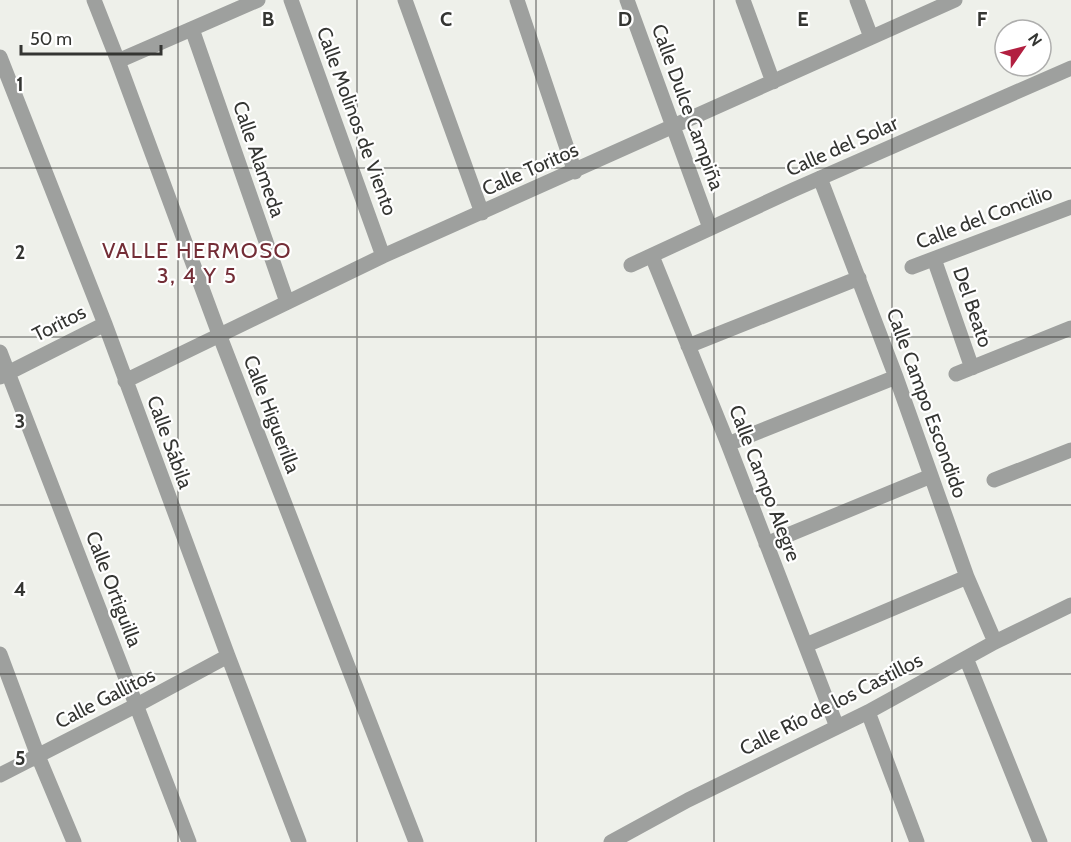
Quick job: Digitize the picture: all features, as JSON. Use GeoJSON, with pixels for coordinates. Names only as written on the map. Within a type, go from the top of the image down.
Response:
{"type":"FeatureCollection","features":[{"type":"Feature","properties":{"kind":"street","name":"Calle Higuerilla"},"geometry":{"type":"LineString","coordinates":[[94,0],[219,334],[416,842]]}},
{"type":"Feature","properties":{"kind":"street"},"geometry":{"type":"LineString","coordinates":[[118,61],[258,0]]}},
{"type":"Feature","properties":{"kind":"street","name":"Calle Molinos de Viento"},"geometry":{"type":"LineString","coordinates":[[291,0],[383,256]]}},
{"type":"Feature","properties":{"kind":"street"},"geometry":{"type":"LineString","coordinates":[[405,0],[482,213]]}},
{"type":"Feature","properties":{"kind":"street"},"geometry":{"type":"LineString","coordinates":[[517,0],[575,172]]}},
{"type":"Feature","properties":{"kind":"street","name":"Calle Dulce Campiña"},"geometry":{"type":"LineString","coordinates":[[627,0],[710,228]]}},
{"type":"Feature","properties":{"kind":"street"},"geometry":{"type":"LineString","coordinates":[[743,0],[773,82]]}},
{"type":"Feature","properties":{"kind":"street"},"geometry":{"type":"LineString","coordinates":[[857,0],[871,37]]}},
{"type":"Feature","properties":{"kind":"street","name":"Calle Toritos"},"geometry":{"type":"LineString","coordinates":[[125,381],[383,256],[955,0]]}},
{"type":"Feature","properties":{"kind":"street","name":"Calle Alameda"},"geometry":{"type":"LineString","coordinates":[[192,29],[287,302]]}},
{"type":"Feature","properties":{"kind":"street","name":"Calle Sábila"},"geometry":{"type":"LineString","coordinates":[[0,57],[105,324],[299,842]]}},
{"type":"Feature","properties":{"kind":"street","name":"Calle del Solar"},"geometry":{"type":"LineString","coordinates":[[631,265],[820,178],[1071,68]]}},
{"type":"Feature","properties":{"kind":"street","name":"Calle Campo Escondido"},"geometry":{"type":"LineString","coordinates":[[820,178],[896,377],[967,577],[995,642]]}},
{"type":"Feature","properties":{"kind":"street","name":"Calle del Concilio"},"geometry":{"type":"LineString","coordinates":[[912,267],[1071,207]]}},
{"type":"Feature","properties":{"kind":"street","name":"Calle Campo Alegre"},"geometry":{"type":"LineString","coordinates":[[652,255],[837,727]]}},
{"type":"Feature","properties":{"kind":"street","name":"Del Beato"},"geometry":{"type":"LineString","coordinates":[[934,259],[972,368]]}},
{"type":"Feature","properties":{"kind":"street"},"geometry":{"type":"LineString","coordinates":[[688,346],[859,278]]}},
{"type":"Feature","properties":{"kind":"street","name":"Toritos"},"geometry":{"type":"LineString","coordinates":[[4,375],[105,324]]}},
{"type":"Feature","properties":{"kind":"street"},"geometry":{"type":"LineString","coordinates":[[956,374],[1071,328]]}},
{"type":"Feature","properties":{"kind":"street","name":"Calle Ortiguilla"},"geometry":{"type":"LineString","coordinates":[[0,352],[4,375],[137,705],[189,842]]}},
{"type":"Feature","properties":{"kind":"street"},"geometry":{"type":"LineString","coordinates":[[728,444],[896,377]]}},
{"type":"Feature","properties":{"kind":"street"},"geometry":{"type":"LineString","coordinates":[[994,480],[1071,450]]}},
{"type":"Feature","properties":{"kind":"street"},"geometry":{"type":"LineString","coordinates":[[766,544],[931,476]]}},
{"type":"Feature","properties":{"kind":"street"},"geometry":{"type":"LineString","coordinates":[[806,645],[967,577]]}},
{"type":"Feature","properties":{"kind":"street","name":"Calle Río de los Castillos"},"geometry":{"type":"LineString","coordinates":[[611,842],[688,800],[868,712],[995,642],[1071,605]]}},
{"type":"Feature","properties":{"kind":"street"},"geometry":{"type":"LineString","coordinates":[[0,654],[38,756],[74,842]]}},
{"type":"Feature","properties":{"kind":"street","name":"Calle Gallitos"},"geometry":{"type":"LineString","coordinates":[[0,774],[228,656]]}},
{"type":"Feature","properties":{"kind":"street"},"geometry":{"type":"LineString","coordinates":[[966,658],[1040,842]]}},
{"type":"Feature","properties":{"kind":"street"},"geometry":{"type":"LineString","coordinates":[[868,712],[917,842]]}},
{"type":"Feature","properties":{"kind":"district","name":"VALLE HERMOSO 3, 4 Y 5"},"geometry":{"type":"Point","coordinates":[197,262]}}]}
